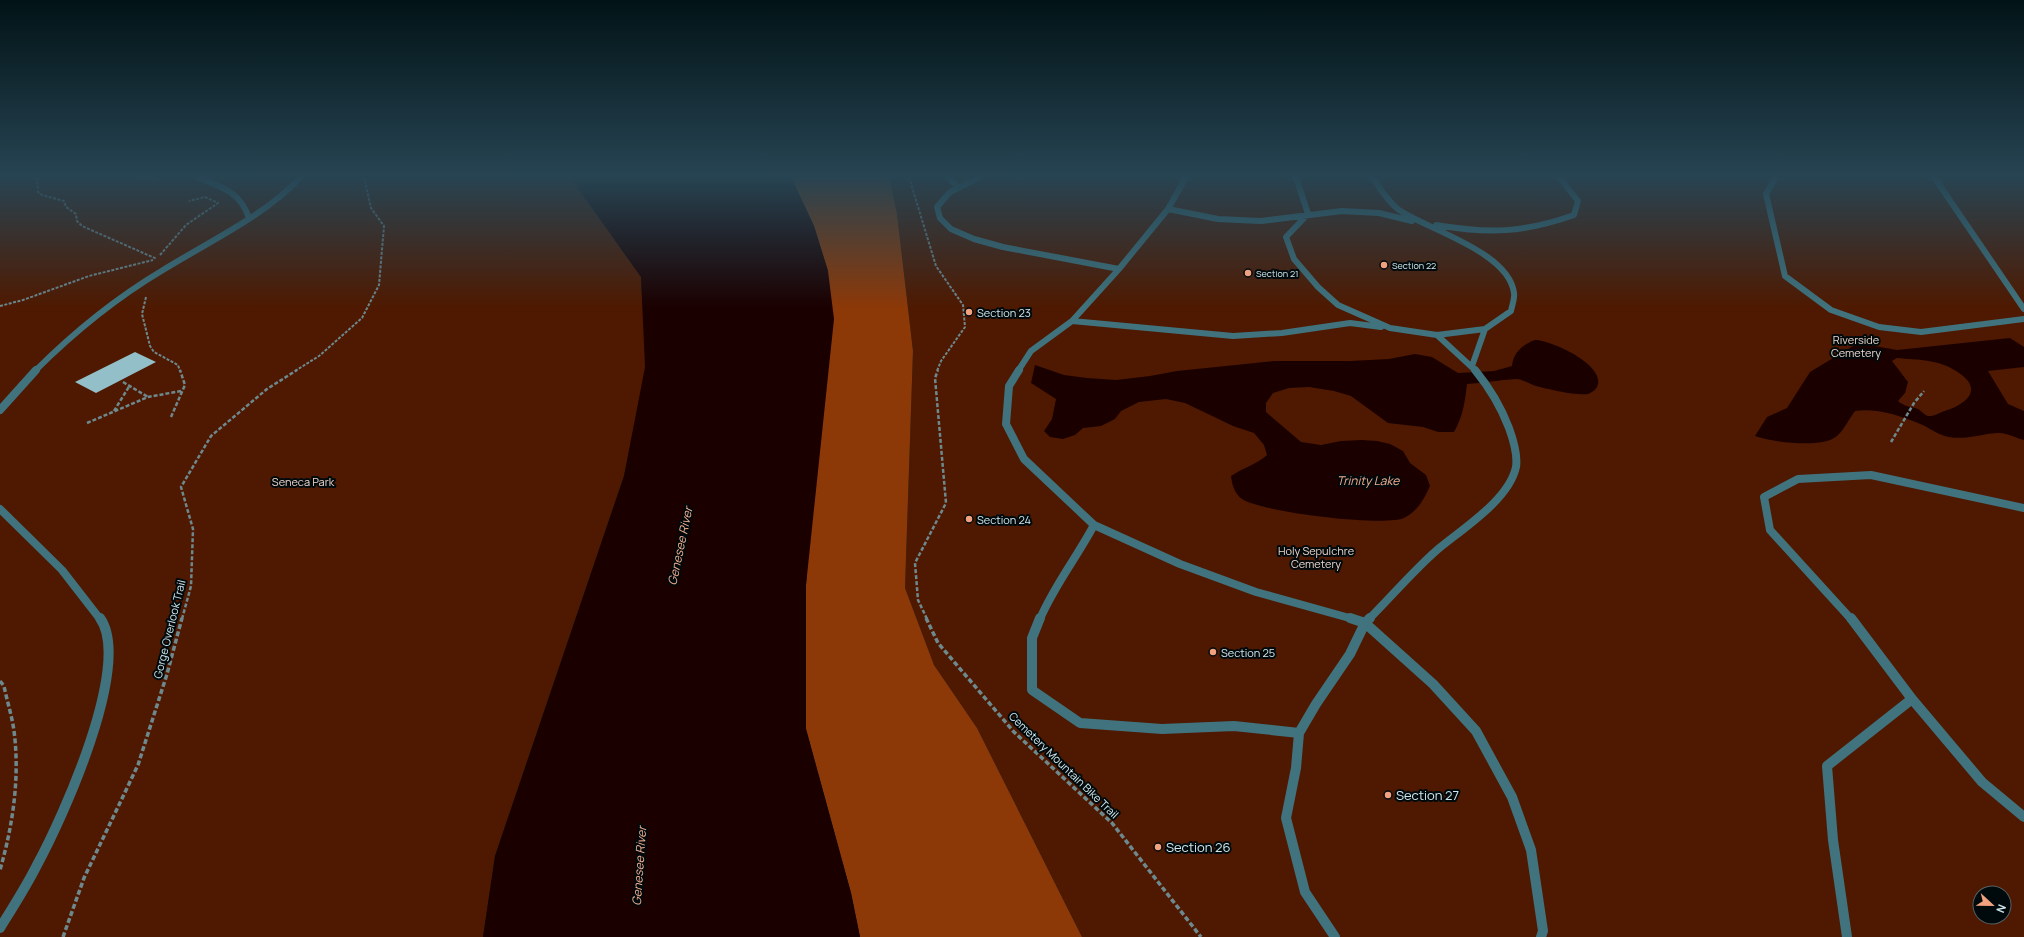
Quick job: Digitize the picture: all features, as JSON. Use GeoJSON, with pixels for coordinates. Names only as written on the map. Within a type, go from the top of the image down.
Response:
{"type":"FeatureCollection","features":[{"type":"Feature","properties":{"kind":"lane"},"geometry":{"type":"LineString","coordinates":[[0,410],[58,347],[92,318],[156,275],[245,221]]}},
{"type":"Feature","properties":{"kind":"lane"},"geometry":{"type":"LineString","coordinates":[[943,221],[951,229],[1003,247],[1119,268]]}},
{"type":"Feature","properties":{"kind":"lane"},"geometry":{"type":"LineString","coordinates":[[1158,221],[1072,321],[1031,350],[1009,386],[1006,424],[1024,459],[1094,525],[1174,561],[1256,592],[1322,608],[1365,623],[1433,684],[1476,731],[1512,797],[1531,850],[1543,931],[1541,937]]}},
{"type":"Feature","properties":{"kind":"lane"},"geometry":{"type":"LineString","coordinates":[[1302,221],[1286,237],[1294,259],[1318,287],[1338,305],[1390,328]]}},
{"type":"Feature","properties":{"kind":"lane"},"geometry":{"type":"LineString","coordinates":[[1412,221],[1475,232],[1517,231],[1544,226],[1558,221]]}},
{"type":"Feature","properties":{"kind":"lane"},"geometry":{"type":"LineString","coordinates":[[1072,321],[1233,336],[1282,333],[1350,323],[1437,335],[1485,329],[1511,311],[1514,292],[1505,272],[1458,239],[1418,221]]}},
{"type":"Feature","properties":{"kind":"lane"},"geometry":{"type":"LineString","coordinates":[[1772,221],[1785,276],[1831,310],[1879,327],[1920,332],[2024,319]]}},
{"type":"Feature","properties":{"kind":"lane"},"geometry":{"type":"LineString","coordinates":[[1964,221],[2024,309]]}},
{"type":"Feature","properties":{"kind":"lane"},"geometry":{"type":"LineString","coordinates":[[1472,366],[1485,329]]}},
{"type":"Feature","properties":{"kind":"lane"},"geometry":{"type":"LineString","coordinates":[[1335,937],[1332,935],[1305,892],[1286,818],[1296,768],[1299,733],[1316,704],[1350,654],[1365,623],[1428,559],[1478,519],[1502,492],[1513,476],[1517,460],[1515,443],[1508,424],[1496,401],[1472,366],[1437,335]]}},
{"type":"Feature","properties":{"kind":"lane"},"geometry":{"type":"LineString","coordinates":[[2024,508],[1871,475],[1798,478],[1764,497],[1770,530],[1846,612],[1912,699],[1982,782],[2024,817]]}},
{"type":"Feature","properties":{"kind":"lane"},"geometry":{"type":"LineString","coordinates":[[0,509],[39,544],[87,600],[106,628],[108,665],[101,705],[81,768],[41,859],[0,928]]}},
{"type":"Feature","properties":{"kind":"lane"},"geometry":{"type":"LineString","coordinates":[[1094,525],[1080,551],[1048,600],[1032,638],[1032,690],[1080,723],[1162,729],[1234,726],[1299,733]]}},
{"type":"Feature","properties":{"kind":"lane"},"geometry":{"type":"LineString","coordinates":[[1847,937],[1833,840],[1827,766],[1912,699]]}},
{"type":"Feature","properties":{"kind":"path"},"geometry":{"type":"LineString","coordinates":[[78,221],[82,226],[157,259],[174,264]]}},
{"type":"Feature","properties":{"kind":"path"},"geometry":{"type":"LineString","coordinates":[[0,306],[23,300],[89,276],[157,259],[186,226],[193,221]]}},
{"type":"Feature","properties":{"kind":"path","name":"Gorge Overlook Trail"},"geometry":{"type":"LineString","coordinates":[[63,937],[84,878],[138,765],[168,674],[191,586],[193,529],[181,488],[211,436],[267,389],[319,356],[362,318],[379,285],[384,226],[380,221]]}},
{"type":"Feature","properties":{"kind":"path","name":"Cemetery Mountain Bike Trail"},"geometry":{"type":"LineString","coordinates":[[922,221],[936,266],[963,305],[965,327],[942,361],[935,378],[946,503],[915,564],[918,600],[938,642],[1014,732],[1112,823],[1201,937]]}},
{"type":"Feature","properties":{"kind":"path"},"geometry":{"type":"LineString","coordinates":[[156,275],[144,302],[142,314],[150,346],[154,352],[178,365],[185,385],[171,417]]}},
{"type":"Feature","properties":{"kind":"path"},"geometry":{"type":"LineString","coordinates":[[122,382],[130,385],[148,397]]}},
{"type":"Feature","properties":{"kind":"path"},"geometry":{"type":"LineString","coordinates":[[113,412],[130,385]]}},
{"type":"Feature","properties":{"kind":"path"},"geometry":{"type":"LineString","coordinates":[[87,423],[148,397],[182,391]]}},
{"type":"Feature","properties":{"kind":"path"},"geometry":{"type":"LineString","coordinates":[[1891,442],[1899,432],[1911,404],[1924,391]]}},
{"type":"Feature","properties":{"kind":"path"},"geometry":{"type":"LineString","coordinates":[[0,681],[4,686],[14,731],[15,783],[6,850],[0,870]]}},
{"type":"Feature","properties":{"kind":"green space","name":"Seneca Park"},"geometry":{"type":"Polygon","coordinates":[[[0,221],[601,221],[641,277],[646,367],[624,476],[495,856],[483,937],[0,937],[0,221]]]}},
{"type":"Feature","properties":{"kind":"green space","name":"Holy Sepulchre Cemetery"},"geometry":{"type":"Polygon","coordinates":[[[898,221],[2024,221],[2024,937],[1082,937],[977,728],[934,665],[905,588],[913,351],[898,221]]]}},
{"type":"Feature","properties":{"kind":"shaded area"},"geometry":{"type":"Polygon","coordinates":[[[812,221],[898,221],[913,351],[905,588],[934,665],[977,728],[1082,937],[860,937],[851,893],[806,729],[806,585],[828,271],[812,221]]]}},
{"type":"Feature","properties":{"kind":"water","name":"Genesee River"},"geometry":{"type":"Polygon","coordinates":[[[601,221],[812,221],[814,226],[828,271],[834,319],[806,585],[806,729],[851,893],[860,937],[483,937],[495,856],[624,476],[645,367],[641,277],[601,221]]]}},
{"type":"Feature","properties":{"kind":"water"},"geometry":{"type":"Polygon","coordinates":[[[2010,338],[2024,347],[2024,367],[1988,371],[2008,404],[2024,411],[2024,440],[2000,433],[1955,438],[1949,437],[1941,435],[1903,417],[1871,410],[1855,411],[1840,434],[1830,440],[1797,443],[1755,436],[1767,417],[1787,408],[1810,372],[1858,343],[1897,350],[2010,338]],[[1897,358],[1892,361],[1908,382],[1905,393],[1898,401],[1903,404],[1918,409],[1927,416],[1932,416],[1959,405],[1969,396],[1971,390],[1970,384],[1965,378],[1949,367],[1935,362],[1897,358]]]}},
{"type":"Feature","properties":{"kind":"water","name":"Trinity Lake"},"geometry":{"type":"Polygon","coordinates":[[[1535,340],[1552,344],[1574,354],[1584,361],[1593,369],[1597,376],[1598,384],[1596,389],[1588,394],[1570,393],[1536,386],[1518,379],[1467,384],[1462,415],[1454,432],[1438,432],[1423,427],[1388,423],[1351,396],[1334,391],[1309,387],[1289,388],[1273,393],[1266,403],[1266,412],[1301,442],[1321,445],[1341,441],[1362,440],[1390,444],[1403,451],[1410,463],[1426,475],[1430,486],[1420,504],[1413,512],[1404,518],[1392,520],[1373,521],[1323,517],[1273,509],[1242,499],[1237,495],[1234,489],[1231,476],[1267,455],[1264,445],[1254,433],[1233,426],[1185,403],[1166,399],[1139,402],[1121,411],[1115,419],[1101,426],[1083,428],[1075,435],[1063,439],[1050,437],[1044,431],[1052,419],[1056,399],[1031,383],[1035,365],[1064,375],[1116,380],[1177,371],[1274,361],[1350,361],[1389,359],[1415,354],[1432,357],[1458,373],[1494,371],[1512,366],[1514,357],[1519,350],[1526,344],[1535,340]]]}},
{"type":"Feature","properties":{"kind":"building"},"geometry":{"type":"Polygon","coordinates":[[[135,352],[156,362],[96,393],[75,382],[135,352]]]}},
{"type":"Feature","properties":{"kind":"place","name":"Section 22"},"geometry":{"type":"Point","coordinates":[1384,265]}},
{"type":"Feature","properties":{"kind":"place","name":"Section 21"},"geometry":{"type":"Point","coordinates":[1248,273]}},
{"type":"Feature","properties":{"kind":"place","name":"Section 23"},"geometry":{"type":"Point","coordinates":[969,312]}},
{"type":"Feature","properties":{"kind":"place","name":"Section 24"},"geometry":{"type":"Point","coordinates":[969,519]}},
{"type":"Feature","properties":{"kind":"place","name":"Section 25"},"geometry":{"type":"Point","coordinates":[1213,652]}},
{"type":"Feature","properties":{"kind":"place","name":"Section 27"},"geometry":{"type":"Point","coordinates":[1388,795]}},
{"type":"Feature","properties":{"kind":"place","name":"Section 26"},"geometry":{"type":"Point","coordinates":[1158,847]}},
{"type":"Feature","properties":{"kind":"park label","name":"Riverside Cemetery"},"geometry":{"type":"Point","coordinates":[1856,345]}}]}
